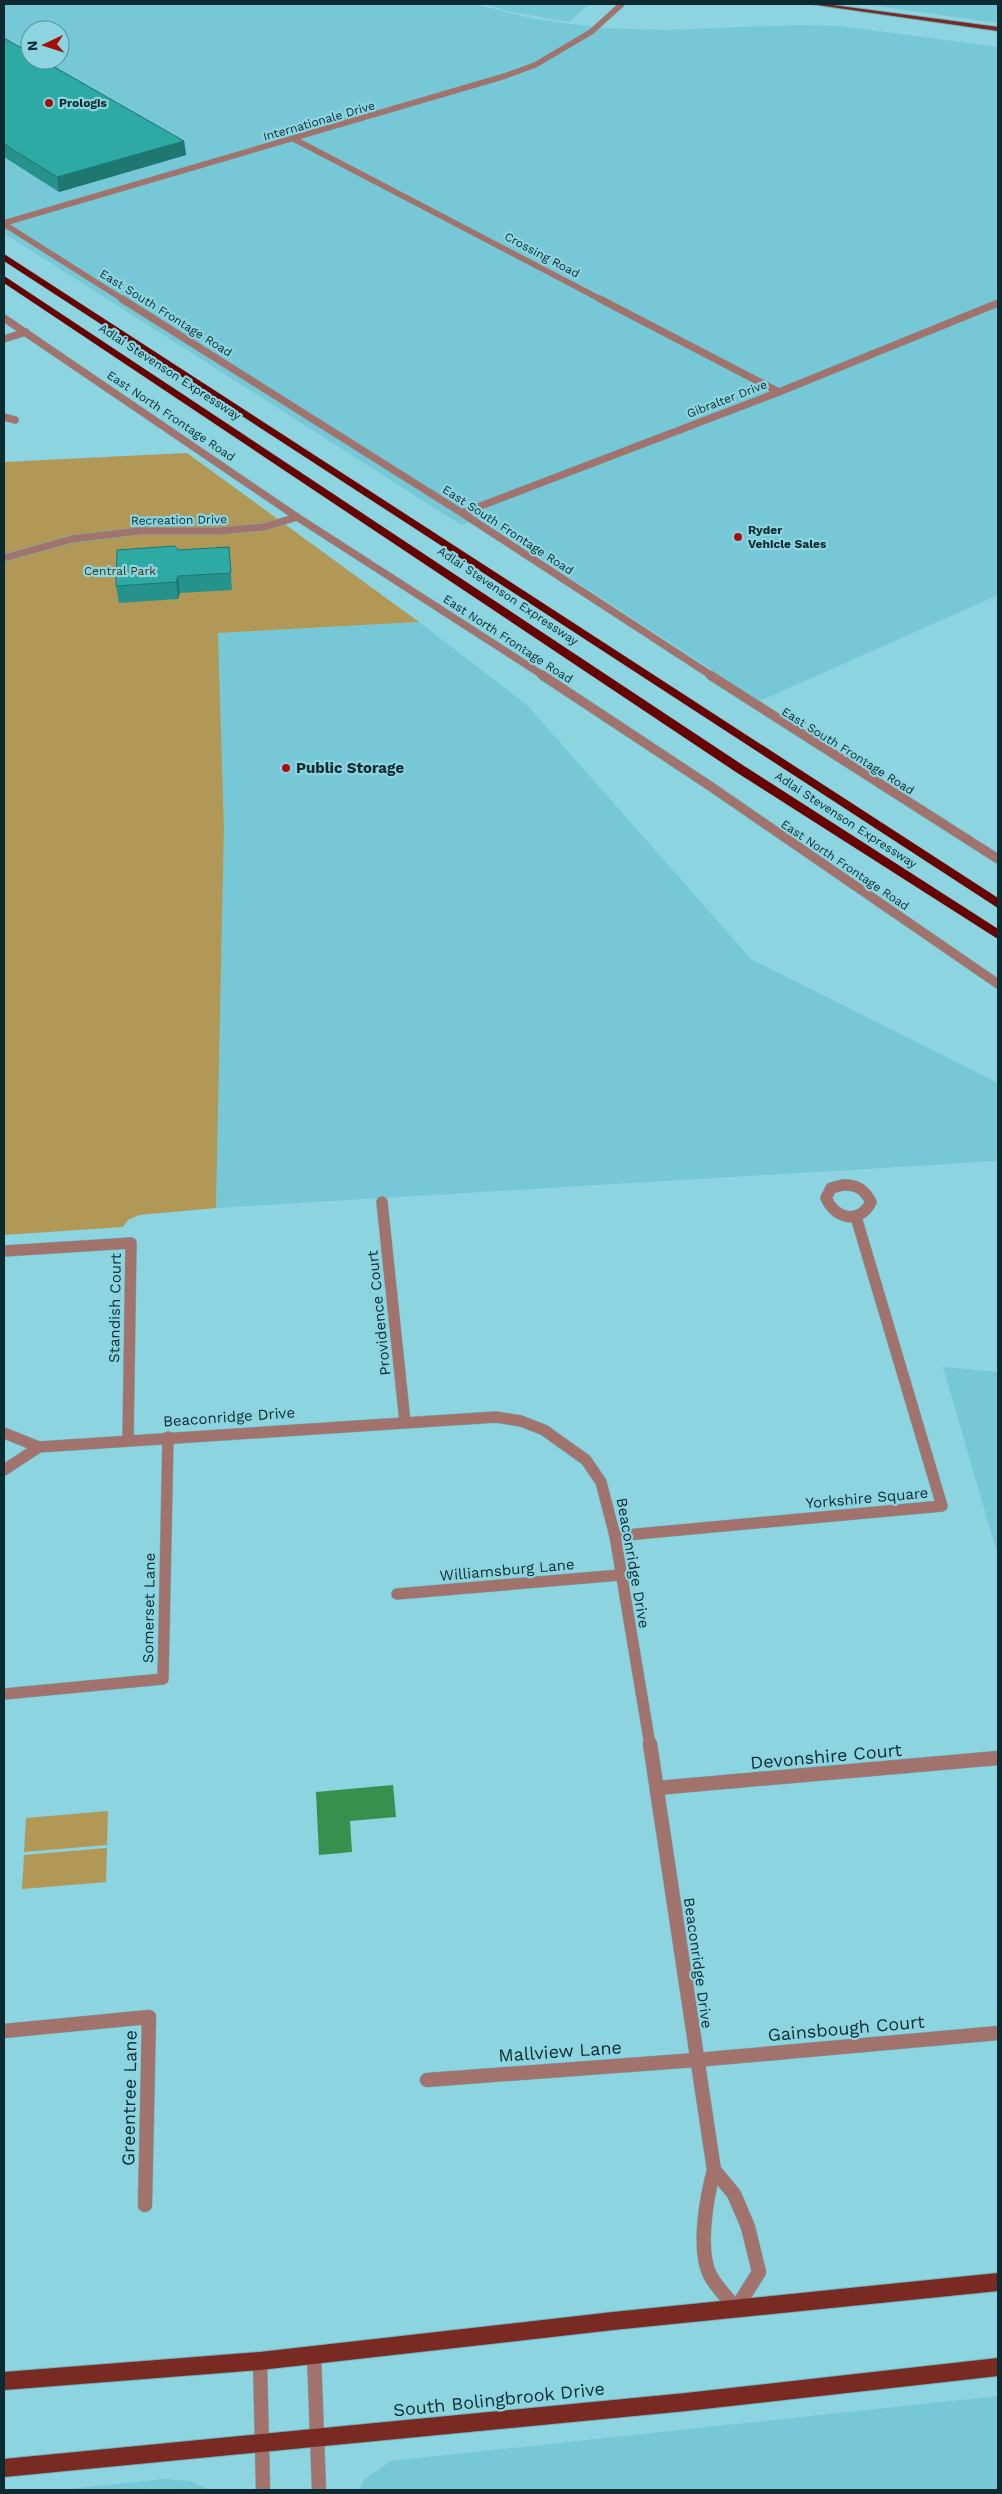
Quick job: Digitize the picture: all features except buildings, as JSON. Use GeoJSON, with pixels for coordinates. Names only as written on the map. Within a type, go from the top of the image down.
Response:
{"type":"FeatureCollection","features":[{"type":"Feature","properties":{"kind":"highway","name":"Adlai Stevenson Expressway"},"geometry":{"type":"LineString","coordinates":[[4,257],[998,904]]}},
{"type":"Feature","properties":{"kind":"highway","name":"Adlai Stevenson Expressway"},"geometry":{"type":"LineString","coordinates":[[4,278],[732,763],[998,935]]}},
{"type":"Feature","properties":{"kind":"highway"},"geometry":{"type":"LineString","coordinates":[[907,876],[998,947]]}},
{"type":"Feature","properties":{"kind":"main road"},"geometry":{"type":"LineString","coordinates":[[813,4],[998,30]]}},
{"type":"Feature","properties":{"kind":"main road"},"geometry":{"type":"LineString","coordinates":[[4,2381],[260,2361],[998,2282]]}},
{"type":"Feature","properties":{"kind":"main road","name":"South Bolingbrook Drive"},"geometry":{"type":"LineString","coordinates":[[4,2468],[686,2402],[998,2367]]}},
{"type":"Feature","properties":{"kind":"street","name":"Internationale Drive"},"geometry":{"type":"LineString","coordinates":[[4,223],[294,139],[535,66],[591,32],[622,4]]}},
{"type":"Feature","properties":{"kind":"street","name":"Crossing Road"},"geometry":{"type":"LineString","coordinates":[[294,139],[779,392]]}},
{"type":"Feature","properties":{"kind":"street","name":"East South Frontage Road"},"geometry":{"type":"LineString","coordinates":[[4,223],[462,513],[806,738],[998,859]]}},
{"type":"Feature","properties":{"kind":"street","name":"Gibralter Drive"},"geometry":{"type":"LineString","coordinates":[[462,513],[779,392],[998,303]]}},
{"type":"Feature","properties":{"kind":"street","name":"East North Frontage Road"},"geometry":{"type":"LineString","coordinates":[[4,318],[297,517],[433,603],[710,786],[998,984]]}},
{"type":"Feature","properties":{"kind":"street"},"geometry":{"type":"LineString","coordinates":[[4,339],[26,332]]}},
{"type":"Feature","properties":{"kind":"street"},"geometry":{"type":"LineString","coordinates":[[4,417],[15,420]]}},
{"type":"Feature","properties":{"kind":"street","name":"Recreation Drive"},"geometry":{"type":"LineString","coordinates":[[4,558],[72,539],[139,530],[219,531],[264,527],[297,517]]}},
{"type":"Feature","properties":{"kind":"street","name":"Providence Court"},"geometry":{"type":"LineString","coordinates":[[382,1202],[405,1422]]}},
{"type":"Feature","properties":{"kind":"street","name":"Yorkshire Square"},"geometry":{"type":"LineString","coordinates":[[614,1536],[942,1506],[856,1217]]}},
{"type":"Feature","properties":{"kind":"street","name":"Standish Court"},"geometry":{"type":"LineString","coordinates":[[4,1251],[131,1243],[128,1440]]}},
{"type":"Feature","properties":{"kind":"street","name":"Beaconridge Drive"},"geometry":{"type":"LineString","coordinates":[[4,1433],[39,1447],[168,1437],[496,1417],[521,1421],[544,1430],[586,1460],[601,1482],[614,1536],[656,1788],[714,2170],[706,2202],[704,2244],[709,2274],[736,2309]]}},
{"type":"Feature","properties":{"kind":"street","name":"Somerset Lane"},"geometry":{"type":"LineString","coordinates":[[4,1694],[163,1679],[168,1437]]}},
{"type":"Feature","properties":{"kind":"street","name":"Beaconridge Drive"},"geometry":{"type":"LineString","coordinates":[[4,1470],[39,1447]]}},
{"type":"Feature","properties":{"kind":"street","name":"Williamsburg Lane"},"geometry":{"type":"LineString","coordinates":[[397,1594],[620,1575]]}},
{"type":"Feature","properties":{"kind":"street","name":"Devonshire Court"},"geometry":{"type":"LineString","coordinates":[[656,1788],[998,1758]]}},
{"type":"Feature","properties":{"kind":"street","name":"Greentree Lane"},"geometry":{"type":"LineString","coordinates":[[4,2031],[149,2017],[145,2205]]}},
{"type":"Feature","properties":{"kind":"street","name":"Gainsbough Court"},"geometry":{"type":"LineString","coordinates":[[696,2060],[998,2033]]}},
{"type":"Feature","properties":{"kind":"street","name":"Mallview Lane"},"geometry":{"type":"LineString","coordinates":[[427,2080],[696,2060]]}},
{"type":"Feature","properties":{"kind":"street"},"geometry":{"type":"LineString","coordinates":[[714,2170],[734,2194],[748,2227],[759,2272],[736,2309]]}},
{"type":"Feature","properties":{"kind":"street"},"geometry":{"type":"LineString","coordinates":[[314,2355],[319,2490]]}},
{"type":"Feature","properties":{"kind":"street"},"geometry":{"type":"LineString","coordinates":[[260,2361],[263,2490]]}},
{"type":"Feature","properties":{"kind":"shaded area"},"geometry":{"type":"Polygon","coordinates":[[[4,4],[475,4],[534,19],[601,28],[665,30],[800,25],[839,26],[998,47],[998,595],[760,701],[480,519],[461,525],[4,233],[4,4]]]}},
{"type":"Feature","properties":{"kind":"shaded area"},"geometry":{"type":"Polygon","coordinates":[[[486,4],[589,4],[569,22],[507,11],[486,4]]]}},
{"type":"Feature","properties":{"kind":"shaded area"},"geometry":{"type":"Polygon","coordinates":[[[862,4],[998,4],[998,23],[862,4]]]}},
{"type":"Feature","properties":{"kind":"shaded area"},"geometry":{"type":"Polygon","coordinates":[[[419,622],[527,705],[751,959],[998,1083],[998,1161],[216,1208],[224,828],[218,633],[419,622]]]}},
{"type":"Feature","properties":{"kind":"shaded area"},"geometry":{"type":"Polygon","coordinates":[[[943,1367],[998,1372],[998,1556],[943,1367]]]}},
{"type":"Feature","properties":{"kind":"shaded area"},"geometry":{"type":"Polygon","coordinates":[[[393,1785],[396,1817],[350,1821],[352,1852],[319,1855],[316,1792],[393,1785]]]}},
{"type":"Feature","properties":{"kind":"shaded area"},"geometry":{"type":"Polygon","coordinates":[[[998,2396],[998,2490],[359,2490],[364,2480],[390,2461],[998,2396]]]}},
{"type":"Feature","properties":{"kind":"shaded area"},"geometry":{"type":"Polygon","coordinates":[[[165,2479],[190,2481],[210,2490],[59,2490],[165,2479]]]}},
{"type":"Feature","properties":{"kind":"green space","name":"Central Park"},"geometry":{"type":"Polygon","coordinates":[[[187,453],[419,622],[218,633],[224,828],[216,1208],[139,1215],[128,1220],[123,1227],[4,1235],[4,462],[187,453]]]}},
{"type":"Feature","properties":{"kind":"green space"},"geometry":{"type":"Polygon","coordinates":[[[108,1811],[107,1845],[24,1852],[26,1818],[108,1811]]]}},
{"type":"Feature","properties":{"kind":"green space"},"geometry":{"type":"Polygon","coordinates":[[[107,1848],[106,1882],[22,1889],[24,1855],[107,1848]]]}},
{"type":"Feature","properties":{"kind":"place","name":"Prologis"},"geometry":{"type":"Point","coordinates":[49,103]}},
{"type":"Feature","properties":{"kind":"place","name":"Ryder Vehicle Sales"},"geometry":{"type":"Point","coordinates":[738,537]}},
{"type":"Feature","properties":{"kind":"place","name":"Public Storage"},"geometry":{"type":"Point","coordinates":[286,768]}}]}
